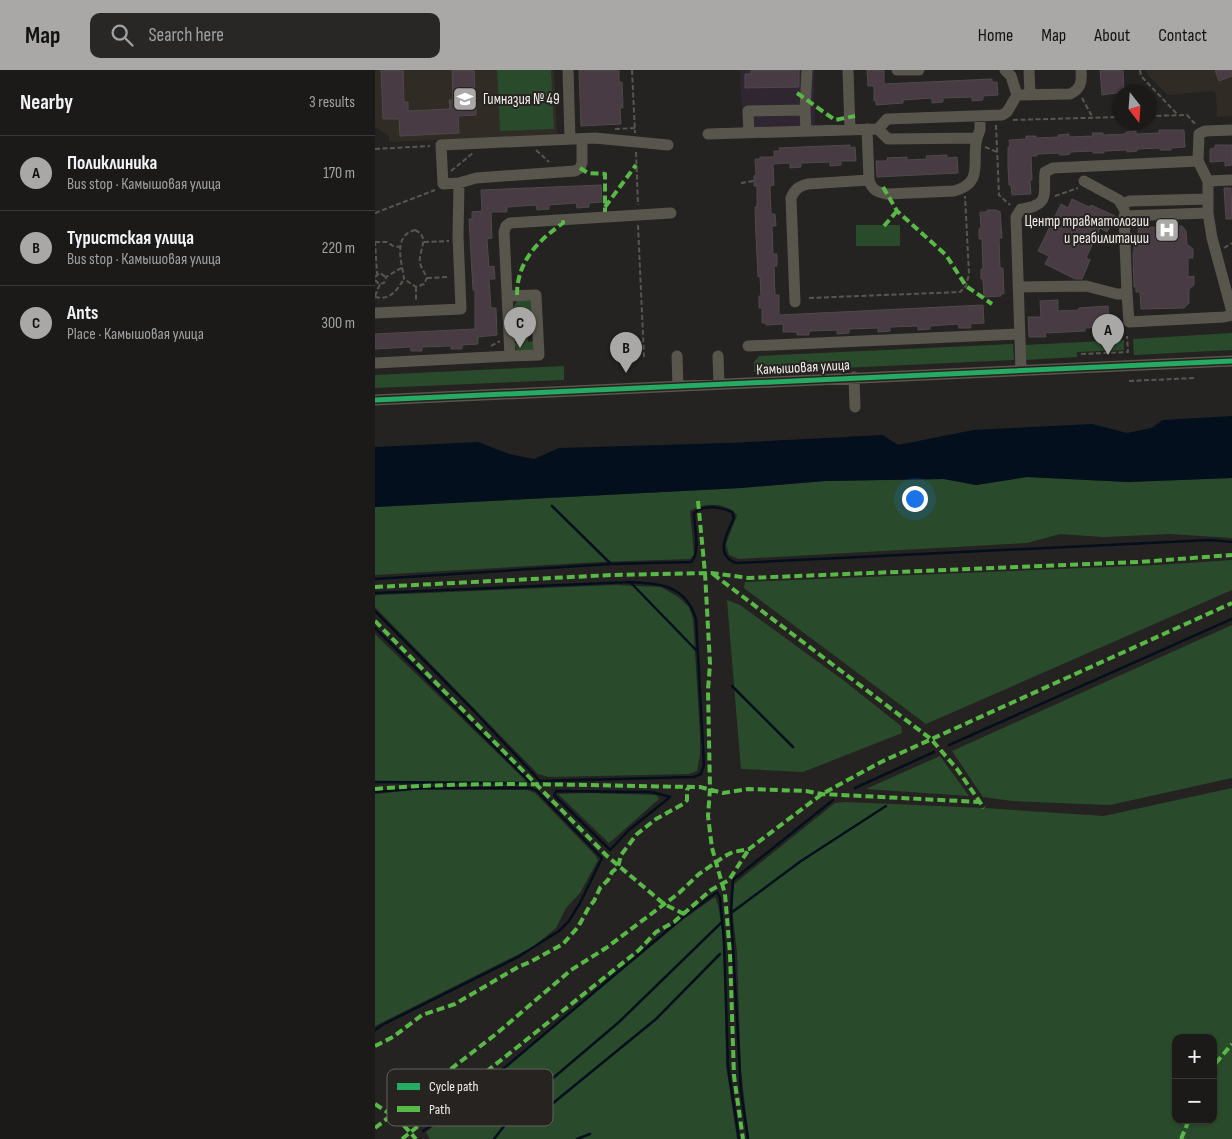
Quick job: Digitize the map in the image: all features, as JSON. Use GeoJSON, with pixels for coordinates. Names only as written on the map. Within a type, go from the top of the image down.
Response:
{"type":"FeatureCollection","features":[{"type":"Feature","properties":{"kind":"street"},"geometry":{"type":"LineString","coordinates":[[568,70],[576,139],[582,163],[580,168],[575,171],[476,178],[459,183],[444,180],[441,145],[576,139],[595,138],[668,145]]}},
{"type":"Feature","properties":{"kind":"street"},"geometry":{"type":"LineString","coordinates":[[806,131],[807,70]]}},
{"type":"Feature","properties":{"kind":"street"},"geometry":{"type":"LineString","coordinates":[[848,70],[850,130]]}},
{"type":"Feature","properties":{"kind":"street"},"geometry":{"type":"LineString","coordinates":[[897,70],[919,70]]}},
{"type":"Feature","properties":{"kind":"street"},"geometry":{"type":"LineString","coordinates":[[708,134],[873,129],[887,119],[1002,115],[1007,112],[1017,95],[1011,76],[1005,70]]}},
{"type":"Feature","properties":{"kind":"street"},"geometry":{"type":"LineString","coordinates":[[1029,70],[1030,94]]}},
{"type":"Feature","properties":{"kind":"street"},"geometry":{"type":"LineString","coordinates":[[1017,95],[1070,94],[1077,91],[1080,87],[1081,70]]}},
{"type":"Feature","properties":{"kind":"street"},"geometry":{"type":"LineString","coordinates":[[749,133],[748,111],[805,110]]}},
{"type":"Feature","properties":{"kind":"street"},"geometry":{"type":"LineString","coordinates":[[873,129],[869,180],[871,187],[878,192],[887,194],[954,191],[962,189],[974,178],[980,116]]}},
{"type":"Feature","properties":{"kind":"street"},"geometry":{"type":"LineString","coordinates":[[873,129],[888,139],[977,138]]}},
{"type":"Feature","properties":{"kind":"street"},"geometry":{"type":"LineString","coordinates":[[1084,181],[1119,200],[1123,210],[1129,322],[1224,317],[1232,314],[1212,238],[1208,213],[1208,181],[1198,162],[1198,138],[1202,132],[1232,130]]}},
{"type":"Feature","properties":{"kind":"street"},"geometry":{"type":"LineString","coordinates":[[1021,370],[1016,217],[1017,212],[1021,209],[1040,203],[1043,198],[1045,172],[1053,168],[1198,162]]}},
{"type":"Feature","properties":{"kind":"street"},"geometry":{"type":"LineString","coordinates":[[795,302],[791,198],[794,191],[800,186],[808,184],[869,180]]}},
{"type":"Feature","properties":{"kind":"street"},"geometry":{"type":"LineString","coordinates":[[1208,181],[1232,180]]}},
{"type":"Feature","properties":{"kind":"street"},"geometry":{"type":"LineString","coordinates":[[375,313],[461,310],[458,241],[459,183]]}},
{"type":"Feature","properties":{"kind":"street"},"geometry":{"type":"LineString","coordinates":[[1123,210],[1130,200],[1208,199]]}},
{"type":"Feature","properties":{"kind":"street"},"geometry":{"type":"LineString","coordinates":[[1123,210],[1208,213]]}},
{"type":"Feature","properties":{"kind":"street"},"geometry":{"type":"LineString","coordinates":[[510,356],[504,232],[506,226],[510,223],[671,213]]}},
{"type":"Feature","properties":{"kind":"street"},"geometry":{"type":"LineString","coordinates":[[1019,287],[1086,286],[1117,294],[1127,294]]}},
{"type":"Feature","properties":{"kind":"street"},"geometry":{"type":"LineString","coordinates":[[375,362],[539,355],[536,294],[507,296]]}},
{"type":"Feature","properties":{"kind":"street"},"geometry":{"type":"LineString","coordinates":[[748,346],[1020,334]]}},
{"type":"Feature","properties":{"kind":"street"},"geometry":{"type":"LineString","coordinates":[[677,356],[678,386]]}},
{"type":"Feature","properties":{"kind":"street"},"geometry":{"type":"LineString","coordinates":[[718,356],[719,384]]}},
{"type":"Feature","properties":{"kind":"street","name":"Камышовая улица"},"geometry":{"type":"LineString","coordinates":[[376,403],[854,377],[1232,361]]}},
{"type":"Feature","properties":{"kind":"street"},"geometry":{"type":"LineString","coordinates":[[854,377],[855,406]]}},
{"type":"Feature","properties":{"kind":"path"},"geometry":{"type":"LineString","coordinates":[[1140,70],[1141,76],[1178,115]]}},
{"type":"Feature","properties":{"kind":"path"},"geometry":{"type":"LineString","coordinates":[[1077,91],[1086,103],[1093,118]]}},
{"type":"Feature","properties":{"kind":"path"},"geometry":{"type":"LineString","coordinates":[[1157,116],[1187,115],[1202,132]]}},
{"type":"Feature","properties":{"kind":"path"},"geometry":{"type":"LineString","coordinates":[[1006,120],[1112,117]]}},
{"type":"Feature","properties":{"kind":"path"},"geometry":{"type":"LineString","coordinates":[[996,120],[999,196],[1017,212]]}},
{"type":"Feature","properties":{"kind":"path"},"geometry":{"type":"LineString","coordinates":[[375,149],[441,145]]}},
{"type":"Feature","properties":{"kind":"path"},"geometry":{"type":"LineString","coordinates":[[531,145],[549,163],[550,172]]}},
{"type":"Feature","properties":{"kind":"path"},"geometry":{"type":"LineString","coordinates":[[375,213],[438,189],[444,180],[474,153]]}},
{"type":"Feature","properties":{"kind":"path"},"geometry":{"type":"LineString","coordinates":[[741,183],[754,181]]}},
{"type":"Feature","properties":{"kind":"path"},"geometry":{"type":"LineString","coordinates":[[1043,198],[1077,190],[1084,181]]}},
{"type":"Feature","properties":{"kind":"path"},"geometry":{"type":"LineString","coordinates":[[809,298],[960,292],[966,286],[969,274],[965,194],[962,189]]}},
{"type":"Feature","properties":{"kind":"path"},"geometry":{"type":"LineString","coordinates":[[403,267],[386,277],[385,282],[380,284],[375,297],[389,296],[404,279],[403,267],[400,247],[404,236],[415,230],[420,232],[424,242],[420,261],[427,278],[424,284],[416,287]]}},
{"type":"Feature","properties":{"kind":"path"},"geometry":{"type":"LineString","coordinates":[[424,242],[458,241]]}},
{"type":"Feature","properties":{"kind":"path"},"geometry":{"type":"LineString","coordinates":[[380,284],[375,279],[377,274],[375,242],[387,242],[393,246],[400,247]]}},
{"type":"Feature","properties":{"kind":"path"},"geometry":{"type":"LineString","coordinates":[[377,274],[382,273],[386,277]]}},
{"type":"Feature","properties":{"kind":"path"},"geometry":{"type":"LineString","coordinates":[[427,278],[459,277]]}},
{"type":"Feature","properties":{"kind":"path"},"geometry":{"type":"LineString","coordinates":[[404,279],[416,287]]}},
{"type":"Feature","properties":{"kind":"path"},"geometry":{"type":"LineString","coordinates":[[416,287],[417,311]]}},
{"type":"Feature","properties":{"kind":"path"},"geometry":{"type":"LineString","coordinates":[[1081,354],[1128,352],[1127,336]]}},
{"type":"Feature","properties":{"kind":"path"},"geometry":{"type":"LineString","coordinates":[[1129,380],[1195,378]]}},
{"type":"Feature","properties":{"kind":"shaded area","name":"Гимназия № 49"},"geometry":{"type":"Polygon","coordinates":[[[375,70],[554,70],[557,135],[389,142],[389,136],[375,127],[375,70]]]}},
{"type":"Feature","properties":{"kind":"shaded area"},"geometry":{"type":"Polygon","coordinates":[[[740,70],[814,70],[815,136],[743,138],[740,70]]]}},
{"type":"Feature","properties":{"kind":"shaded area"},"geometry":{"type":"Polygon","coordinates":[[[1146,70],[1232,70],[1232,116],[1217,117],[1216,93],[1211,91],[1168,95],[1147,74],[1146,70]]]}},
{"type":"Feature","properties":{"kind":"green space"},"geometry":{"type":"Polygon","coordinates":[[[497,70],[551,70],[554,129],[500,131],[497,70]]]}},
{"type":"Feature","properties":{"kind":"green space"},"geometry":{"type":"Polygon","coordinates":[[[856,225],[900,225],[900,246],[856,246],[856,225]]]}},
{"type":"Feature","properties":{"kind":"green space"},"geometry":{"type":"Polygon","coordinates":[[[518,300],[531,301],[534,322],[527,323],[528,342],[535,341],[530,352],[517,350],[513,343],[520,343],[519,309],[512,309],[518,300]]]}},
{"type":"Feature","properties":{"kind":"green space"},"geometry":{"type":"Polygon","coordinates":[[[1232,333],[1232,350],[1134,355],[1133,339],[1232,333]]]}},
{"type":"Feature","properties":{"kind":"green space"},"geometry":{"type":"Polygon","coordinates":[[[1124,340],[1124,350],[1077,352],[1077,357],[1025,360],[1025,345],[1124,340]]]}},
{"type":"Feature","properties":{"kind":"green space"},"geometry":{"type":"Polygon","coordinates":[[[1013,344],[1014,360],[754,372],[754,362],[759,356],[1013,344]]]}},
{"type":"Feature","properties":{"kind":"green space"},"geometry":{"type":"Polygon","coordinates":[[[564,366],[564,380],[375,388],[375,375],[564,366]]]}},
{"type":"Feature","properties":{"kind":"green space"},"geometry":{"type":"Polygon","coordinates":[[[1027,477],[1128,482],[1232,478],[1232,538],[1170,534],[1103,537],[1060,534],[1027,543],[739,559],[729,555],[726,544],[737,515],[727,508],[708,505],[690,511],[694,555],[690,559],[599,562],[375,575],[375,507],[741,488],[825,481],[944,479],[976,485],[1027,477]]]}},
{"type":"Feature","properties":{"kind":"green space"},"geometry":{"type":"Polygon","coordinates":[[[1232,560],[1232,590],[926,724],[744,588],[745,582],[1157,565],[1232,560]]]}},
{"type":"Feature","properties":{"kind":"green space"},"geometry":{"type":"Polygon","coordinates":[[[614,585],[661,587],[678,597],[689,607],[693,619],[700,735],[700,755],[697,771],[689,774],[549,777],[538,774],[375,607],[375,596],[378,595],[614,585]]]}},
{"type":"Feature","properties":{"kind":"green space"},"geometry":{"type":"Polygon","coordinates":[[[727,600],[740,605],[843,680],[901,726],[902,733],[803,772],[741,769],[727,600]]]}},
{"type":"Feature","properties":{"kind":"green space"},"geometry":{"type":"Polygon","coordinates":[[[1232,625],[1232,778],[1110,805],[1012,801],[983,797],[952,751],[1232,625]]]}},
{"type":"Feature","properties":{"kind":"green space"},"geometry":{"type":"Polygon","coordinates":[[[375,634],[524,779],[526,783],[375,782],[375,634]]]}},
{"type":"Feature","properties":{"kind":"green space"},"geometry":{"type":"Polygon","coordinates":[[[940,756],[969,796],[866,789],[940,756]]]}},
{"type":"Feature","properties":{"kind":"green space"},"geometry":{"type":"Polygon","coordinates":[[[1232,788],[1232,1139],[749,1139],[741,1071],[737,952],[732,909],[734,884],[835,803],[984,808],[1104,816],[1232,788]]]}},
{"type":"Feature","properties":{"kind":"green space"},"geometry":{"type":"Polygon","coordinates":[[[414,790],[527,790],[535,793],[598,860],[580,893],[566,908],[556,928],[533,947],[375,1026],[375,794],[414,790]]]}},
{"type":"Feature","properties":{"kind":"green space"},"geometry":{"type":"Polygon","coordinates":[[[558,794],[656,795],[659,799],[609,843],[558,794]]]}},
{"type":"Feature","properties":{"kind":"green space"},"geometry":{"type":"Polygon","coordinates":[[[715,897],[722,930],[726,1066],[737,1139],[430,1139],[426,1132],[433,1126],[553,1126],[553,1069],[502,1069],[684,919],[715,897]]]}},
{"type":"Feature","properties":{"kind":"water"},"geometry":{"type":"Polygon","coordinates":[[[1232,416],[1232,478],[1128,482],[1027,477],[976,485],[944,479],[825,481],[741,488],[375,507],[375,447],[478,442],[509,454],[534,459],[559,448],[728,443],[883,435],[898,445],[973,430],[1092,424],[1127,433],[1151,428],[1163,420],[1232,416]]]}},
{"type":"Feature","properties":{"kind":"building"},"geometry":{"type":"Polygon","coordinates":[[[381,70],[403,70],[404,102],[408,102],[408,111],[450,109],[449,100],[453,100],[452,70],[474,70],[476,115],[458,116],[459,133],[400,136],[399,119],[383,119],[381,70]]]}},
{"type":"Feature","properties":{"kind":"building"},"geometry":{"type":"Polygon","coordinates":[[[579,70],[619,70],[619,82],[622,82],[623,108],[620,108],[621,124],[581,126],[579,70]]]}},
{"type":"Feature","properties":{"kind":"building"},"geometry":{"type":"Polygon","coordinates":[[[751,70],[799,70],[799,87],[745,88],[745,74],[751,74],[751,70]]]}},
{"type":"Feature","properties":{"kind":"building"},"geometry":{"type":"Polygon","coordinates":[[[867,70],[884,70],[884,84],[992,79],[992,82],[997,82],[998,95],[983,96],[983,100],[972,101],[972,97],[943,98],[943,102],[932,103],[932,98],[903,100],[903,103],[876,105],[876,101],[874,101],[874,86],[868,86],[867,70]]]}},
{"type":"Feature","properties":{"kind":"building"},"geometry":{"type":"Polygon","coordinates":[[[1100,70],[1123,70],[1124,85],[1112,85],[1112,94],[1102,95],[1100,70]]]}},
{"type":"Feature","properties":{"kind":"building"},"geometry":{"type":"Polygon","coordinates":[[[1215,70],[1232,70],[1232,76],[1219,81],[1215,70]]]}},
{"type":"Feature","properties":{"kind":"building"},"geometry":{"type":"Polygon","coordinates":[[[1159,130],[1184,130],[1185,147],[1171,148],[1171,150],[1160,150],[1160,148],[1137,149],[1137,151],[1127,152],[1127,150],[1104,151],[1104,153],[1093,153],[1093,151],[1070,152],[1070,154],[1065,155],[1059,155],[1059,153],[1037,154],[1037,156],[1031,156],[1031,194],[1012,195],[1011,185],[1009,185],[1008,167],[1009,140],[1026,139],[1026,136],[1036,136],[1036,138],[1059,137],[1058,135],[1069,134],[1069,137],[1093,136],[1092,133],[1103,133],[1103,135],[1126,134],[1126,132],[1136,131],[1136,134],[1159,133],[1159,130]]]}},
{"type":"Feature","properties":{"kind":"building"},"geometry":{"type":"Polygon","coordinates":[[[850,145],[850,148],[855,147],[856,161],[841,161],[841,165],[830,166],[830,162],[801,163],[801,167],[790,168],[790,163],[773,164],[774,185],[770,186],[771,214],[775,214],[776,226],[772,226],[773,254],[777,254],[777,266],[774,266],[775,295],[779,295],[779,315],[983,305],[984,323],[970,324],[971,328],[959,328],[958,324],[930,326],[930,329],[918,330],[918,326],[890,327],[890,331],[878,332],[878,328],[849,329],[849,333],[837,334],[837,330],[809,331],[809,335],[797,335],[797,332],[783,332],[783,324],[766,325],[766,323],[762,323],[762,308],[759,308],[759,296],[761,296],[756,236],[755,207],[757,207],[757,186],[754,186],[754,176],[756,175],[755,159],[774,157],[774,151],[780,151],[779,148],[850,145]]]}},
{"type":"Feature","properties":{"kind":"building"},"geometry":{"type":"Polygon","coordinates":[[[1215,145],[1232,145],[1232,165],[1225,166],[1225,161],[1210,162],[1210,149],[1215,148],[1215,145]]]}},
{"type":"Feature","properties":{"kind":"building"},"geometry":{"type":"Polygon","coordinates":[[[947,155],[947,158],[957,157],[958,173],[877,177],[876,161],[887,161],[887,158],[907,157],[907,160],[927,159],[926,156],[947,155]]]}},
{"type":"Feature","properties":{"kind":"building"},"geometry":{"type":"Polygon","coordinates":[[[601,185],[602,202],[589,203],[589,207],[577,208],[576,203],[549,205],[549,209],[537,210],[536,205],[507,207],[507,212],[491,212],[492,238],[487,239],[489,267],[494,266],[495,279],[489,279],[491,308],[496,308],[497,335],[478,337],[478,344],[462,345],[462,349],[451,349],[451,346],[422,347],[422,351],[411,351],[410,347],[375,349],[375,334],[475,329],[475,290],[473,290],[469,219],[472,219],[472,212],[482,211],[481,190],[601,185]]]}},
{"type":"Feature","properties":{"kind":"building"},"geometry":{"type":"Polygon","coordinates":[[[1224,188],[1231,188],[1232,219],[1226,219],[1224,188]]]}},
{"type":"Feature","properties":{"kind":"building"},"geometry":{"type":"Polygon","coordinates":[[[1072,199],[1115,216],[1107,232],[1100,228],[1086,258],[1090,260],[1082,279],[1075,279],[1045,264],[1049,256],[1038,251],[1061,204],[1068,208],[1072,199]]]}},
{"type":"Feature","properties":{"kind":"building"},"geometry":{"type":"Polygon","coordinates":[[[987,210],[1000,211],[1002,238],[999,238],[1000,268],[1003,268],[1004,294],[1001,294],[1001,296],[984,297],[983,279],[981,279],[981,269],[983,269],[982,239],[979,239],[979,229],[981,228],[980,212],[987,212],[987,210]]]}},
{"type":"Feature","properties":{"kind":"building"},"geometry":{"type":"Polygon","coordinates":[[[1182,226],[1186,231],[1187,244],[1193,249],[1193,258],[1188,258],[1188,277],[1194,276],[1194,285],[1189,289],[1189,303],[1184,308],[1141,309],[1140,292],[1136,292],[1136,287],[1134,287],[1133,252],[1134,246],[1139,246],[1138,228],[1182,226]]]}},
{"type":"Feature","properties":{"kind":"building"},"geometry":{"type":"Polygon","coordinates":[[[1058,300],[1058,311],[1108,306],[1109,327],[1085,328],[1085,331],[1045,333],[1046,337],[1029,337],[1028,317],[1041,317],[1040,301],[1058,300]]]}},
{"type":"Feature","properties":{"kind":"waterway"},"geometry":{"type":"LineString","coordinates":[[552,506],[611,564]]}},
{"type":"Feature","properties":{"kind":"waterway"},"geometry":{"type":"LineString","coordinates":[[375,579],[611,564],[691,562],[696,552],[694,513],[708,507],[732,512],[734,518],[724,543],[724,549],[725,555],[736,563],[1210,540],[1232,542]]}},
{"type":"Feature","properties":{"kind":"waterway"},"geometry":{"type":"LineString","coordinates":[[375,593],[630,582],[661,585],[678,592],[691,607],[696,619],[704,765],[701,774],[694,777],[540,781],[375,611]]}},
{"type":"Feature","properties":{"kind":"waterway"},"geometry":{"type":"LineString","coordinates":[[631,583],[697,651]]}},
{"type":"Feature","properties":{"kind":"waterway"},"geometry":{"type":"LineString","coordinates":[[949,745],[1232,619]]}},
{"type":"Feature","properties":{"kind":"waterway"},"geometry":{"type":"LineString","coordinates":[[375,628],[530,782]]}},
{"type":"Feature","properties":{"kind":"waterway"},"geometry":{"type":"LineString","coordinates":[[732,686],[793,747]]}},
{"type":"Feature","properties":{"kind":"waterway"},"geometry":{"type":"LineString","coordinates":[[855,788],[934,752]]}},
{"type":"Feature","properties":{"kind":"waterway"},"geometry":{"type":"LineString","coordinates":[[375,782],[526,783]]}},
{"type":"Feature","properties":{"kind":"waterway"},"geometry":{"type":"LineString","coordinates":[[375,792],[421,788],[531,788],[537,791],[602,858],[580,903],[569,921],[559,931],[518,957],[375,1030]]}},
{"type":"Feature","properties":{"kind":"waterway"},"geometry":{"type":"LineString","coordinates":[[556,791],[652,792],[670,797],[629,830],[610,850],[554,795],[556,791]]}},
{"type":"Feature","properties":{"kind":"waterway"},"geometry":{"type":"LineString","coordinates":[[748,1139],[741,1091],[731,913],[733,880],[833,800]]}},
{"type":"Feature","properties":{"kind":"waterway"},"geometry":{"type":"LineString","coordinates":[[731,913],[801,861],[886,806]]}},
{"type":"Feature","properties":{"kind":"waterway"},"geometry":{"type":"LineString","coordinates":[[503,1069],[682,918],[717,892],[720,898],[724,940],[728,1067],[739,1139]]}},
{"type":"Feature","properties":{"kind":"waterway"},"geometry":{"type":"LineString","coordinates":[[553,1078],[619,1022],[722,922]]}},
{"type":"Feature","properties":{"kind":"waterway"},"geometry":{"type":"LineString","coordinates":[[553,1103],[656,1019],[720,954]]}},
{"type":"Feature","properties":{"kind":"waterway"},"geometry":{"type":"LineString","coordinates":[[423,1131],[431,1126]]}},
{"type":"Feature","properties":{"kind":"waterway"},"geometry":{"type":"LineString","coordinates":[[494,1139],[504,1126]]}},
{"type":"Feature","properties":{"kind":"waterway"},"geometry":{"type":"LineString","coordinates":[[577,1139],[590,1134]]}},
{"type":"Feature","properties":{"kind":"marked path"},"geometry":{"type":"LineString","coordinates":[[797,93],[835,120],[855,116]]}},
{"type":"Feature","properties":{"kind":"marked path"},"geometry":{"type":"LineString","coordinates":[[605,207],[636,165]]}},
{"type":"Feature","properties":{"kind":"marked path"},"geometry":{"type":"LineString","coordinates":[[580,168],[588,173],[605,174],[605,212]]}},
{"type":"Feature","properties":{"kind":"marked path"},"geometry":{"type":"LineString","coordinates":[[883,187],[897,211],[946,255],[966,286],[992,304]]}},
{"type":"Feature","properties":{"kind":"marked path"},"geometry":{"type":"LineString","coordinates":[[884,226],[897,211]]}},
{"type":"Feature","properties":{"kind":"marked path"},"geometry":{"type":"LineString","coordinates":[[517,295],[518,283],[525,262],[537,245],[563,223],[563,219]]}},
{"type":"Feature","properties":{"kind":"marked path"},"geometry":{"type":"LineString","coordinates":[[698,501],[705,573],[710,664],[708,690],[710,789],[708,816],[712,848],[725,894],[730,954],[734,1076],[743,1139]]}},
{"type":"Feature","properties":{"kind":"marked path"},"geometry":{"type":"LineString","coordinates":[[375,587],[611,575],[711,573],[749,578],[1139,562],[1232,555]]}},
{"type":"Feature","properties":{"kind":"marked path"},"geometry":{"type":"LineString","coordinates":[[713,574],[931,739],[957,769],[984,808]]}},
{"type":"Feature","properties":{"kind":"marked path"},"geometry":{"type":"LineString","coordinates":[[451,1069],[496,1034],[571,970],[606,948],[679,893],[699,874],[725,856],[733,852],[749,849],[822,794],[881,762],[1232,603]]}},
{"type":"Feature","properties":{"kind":"marked path"},"geometry":{"type":"LineString","coordinates":[[375,621],[607,856],[664,904],[684,914]]}},
{"type":"Feature","properties":{"kind":"marked path"},"geometry":{"type":"LineString","coordinates":[[375,789],[497,784],[700,787],[723,793],[748,789],[806,791],[822,794],[980,802]]}},
{"type":"Feature","properties":{"kind":"marked path"},"geometry":{"type":"LineString","coordinates":[[375,1046],[393,1037],[422,1015],[455,1004],[518,967],[563,944],[578,927],[600,888],[618,867],[621,855],[637,834],[656,819],[683,804],[687,800],[687,790],[689,787]]}},
{"type":"Feature","properties":{"kind":"marked path"},"geometry":{"type":"LineString","coordinates":[[490,1069],[639,950],[656,932],[674,922],[711,890],[729,880],[749,849]]}},
{"type":"Feature","properties":{"kind":"marked path"},"geometry":{"type":"LineString","coordinates":[[1217,1062],[1232,1044]]}},
{"type":"Feature","properties":{"kind":"marked path"},"geometry":{"type":"LineString","coordinates":[[375,1104],[387,1112]]}},
{"type":"Feature","properties":{"kind":"marked path"},"geometry":{"type":"LineString","coordinates":[[375,1128],[387,1119]]}},
{"type":"Feature","properties":{"kind":"marked path"},"geometry":{"type":"LineString","coordinates":[[1181,1139],[1187,1124]]}},
{"type":"Feature","properties":{"kind":"marked path"},"geometry":{"type":"LineString","coordinates":[[404,1126],[416,1139]]}},
{"type":"Feature","properties":{"kind":"marked path"},"geometry":{"type":"LineString","coordinates":[[402,1139],[418,1126]]}},
{"type":"Feature","properties":{"kind":"cycle path"},"geometry":{"type":"LineString","coordinates":[[375,400],[1232,361]]}},
{"type":"Feature","properties":{"kind":"place","name":"Гимназия № 49"},"geometry":{"type":"Point","coordinates":[465,99]}},
{"type":"Feature","properties":{"kind":"place","name":"Центр травматологии и реабилитации"},"geometry":{"type":"Point","coordinates":[1167,230]}},
{"type":"Feature","properties":{"kind":"place","name":"Ants"},"geometry":{"type":"Point","coordinates":[520,348]}},
{"type":"Feature","properties":{"kind":"place","name":"Поликлиника"},"geometry":{"type":"Point","coordinates":[1108,355]}},
{"type":"Feature","properties":{"kind":"place","name":"Туристская улица"},"geometry":{"type":"Point","coordinates":[626,373]}}]}
